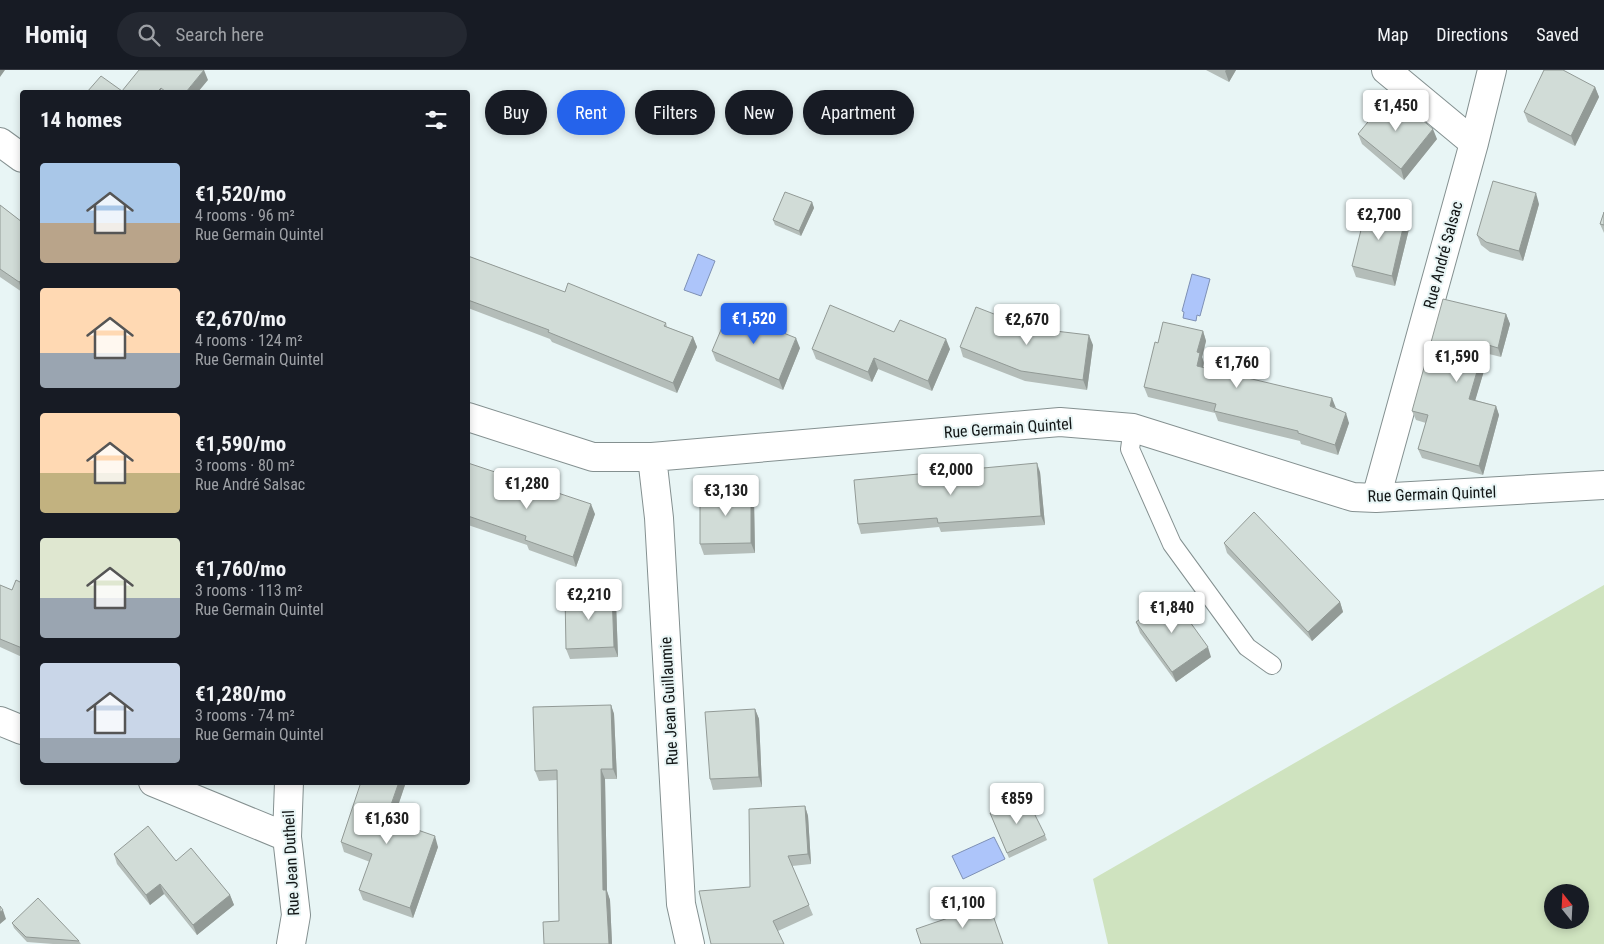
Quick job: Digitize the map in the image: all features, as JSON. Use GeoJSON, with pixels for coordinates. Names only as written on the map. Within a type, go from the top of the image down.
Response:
{"type":"FeatureCollection","features":[{"type":"Feature","properties":{"kind":"street"},"geometry":{"type":"LineString","coordinates":[[1386,70],[1474,143]]}},
{"type":"Feature","properties":{"kind":"street","name":"Rue André Salsac"},"geometry":{"type":"LineString","coordinates":[[1376,498],[1474,143],[1492,70]]}},
{"type":"Feature","properties":{"kind":"street"},"geometry":{"type":"LineString","coordinates":[[0,142],[20,157]]}},
{"type":"Feature","properties":{"kind":"street","name":"Rue Germain Quintel"},"geometry":{"type":"LineString","coordinates":[[470,418],[592,457],[652,457],[1060,422],[1133,428],[1353,497],[1376,498],[1604,485]]}},
{"type":"Feature","properties":{"kind":"street","name":"Rue Jean Guillaumie"},"geometry":{"type":"LineString","coordinates":[[652,457],[659,518],[681,904],[690,944]]}},
{"type":"Feature","properties":{"kind":"street"},"geometry":{"type":"LineString","coordinates":[[0,721],[20,729]]}},
{"type":"Feature","properties":{"kind":"street"},"geometry":{"type":"LineString","coordinates":[[160,785],[287,837]]}},
{"type":"Feature","properties":{"kind":"street","name":"Rue Jean Dutheil"},"geometry":{"type":"LineString","coordinates":[[289,785],[287,837],[296,915],[291,944]]}},
{"type":"Feature","properties":{"kind":"lane"},"geometry":{"type":"LineString","coordinates":[[1133,428],[1130,448],[1172,544],[1247,647],[1272,665]]}},
{"type":"Feature","properties":{"kind":"green space"},"geometry":{"type":"Polygon","coordinates":[[[1604,585],[1604,944],[1108,944],[1093,879],[1604,585]]]}},
{"type":"Feature","properties":{"kind":"water"},"geometry":{"type":"Polygon","coordinates":[[[698,254],[715,261],[701,296],[684,290],[698,254]]]}},
{"type":"Feature","properties":{"kind":"water"},"geometry":{"type":"Polygon","coordinates":[[[1192,274],[1210,279],[1200,316],[1197,315],[1196,321],[1183,318],[1184,312],[1182,311],[1192,274]]]}},
{"type":"Feature","properties":{"kind":"water"},"geometry":{"type":"Polygon","coordinates":[[[994,837],[1005,859],[963,879],[952,856],[994,837]]]}},
{"type":"Feature","properties":{"kind":"building"},"geometry":{"type":"Polygon","coordinates":[[[139,70],[204,70],[188,90],[164,90],[161,88],[159,90],[123,90],[139,70]]]}},
{"type":"Feature","properties":{"kind":"building"},"geometry":{"type":"Polygon","coordinates":[[[1544,70],[1563,70],[1595,87],[1571,136],[1524,112],[1544,70]]]}},
{"type":"Feature","properties":{"kind":"building"},"geometry":{"type":"Polygon","coordinates":[[[101,76],[121,90],[89,90],[101,76]]]}},
{"type":"Feature","properties":{"kind":"building"},"geometry":{"type":"Polygon","coordinates":[[[1391,94],[1433,129],[1401,169],[1358,134],[1391,94]]]}},
{"type":"Feature","properties":{"kind":"building"},"geometry":{"type":"Polygon","coordinates":[[[1493,181],[1536,193],[1519,251],[1486,242],[1477,235],[1493,181]]]}},
{"type":"Feature","properties":{"kind":"building"},"geometry":{"type":"Polygon","coordinates":[[[785,192],[812,202],[799,231],[773,220],[785,192]]]}},
{"type":"Feature","properties":{"kind":"building"},"geometry":{"type":"Polygon","coordinates":[[[0,205],[20,220],[20,281],[0,269],[0,205]]]}},
{"type":"Feature","properties":{"kind":"building"},"geometry":{"type":"Polygon","coordinates":[[[1367,206],[1406,215],[1392,276],[1352,266],[1367,206]]]}},
{"type":"Feature","properties":{"kind":"building"},"geometry":{"type":"Polygon","coordinates":[[[1604,212],[1604,225],[1600,224],[1604,212]]]}},
{"type":"Feature","properties":{"kind":"building"},"geometry":{"type":"Polygon","coordinates":[[[470,257],[565,292],[568,283],[666,323],[664,326],[693,337],[673,383],[548,332],[549,330],[470,301],[470,257]]]}},
{"type":"Feature","properties":{"kind":"building"},"geometry":{"type":"Polygon","coordinates":[[[1443,299],[1506,314],[1498,348],[1485,344],[1469,399],[1496,406],[1479,466],[1418,449],[1428,415],[1412,411],[1443,299]]]}},
{"type":"Feature","properties":{"kind":"building"},"geometry":{"type":"Polygon","coordinates":[[[830,305],[894,332],[900,320],[946,339],[928,381],[874,358],[868,372],[812,349],[830,305]]]}},
{"type":"Feature","properties":{"kind":"building"},"geometry":{"type":"Polygon","coordinates":[[[976,307],[1030,328],[1089,335],[1083,380],[1021,371],[960,347],[976,307]]]}},
{"type":"Feature","properties":{"kind":"building"},"geometry":{"type":"Polygon","coordinates":[[[729,311],[796,338],[779,380],[712,351],[729,311]]]}},
{"type":"Feature","properties":{"kind":"building"},"geometry":{"type":"Polygon","coordinates":[[[1163,322],[1203,331],[1197,352],[1200,353],[1197,366],[1332,398],[1330,406],[1346,413],[1335,445],[1298,433],[1298,431],[1214,411],[1216,404],[1144,387],[1155,342],[1158,343],[1163,322]]]}},
{"type":"Feature","properties":{"kind":"building"},"geometry":{"type":"Polygon","coordinates":[[[1037,463],[1041,516],[938,523],[937,518],[858,524],[854,480],[1037,463]]]}},
{"type":"Feature","properties":{"kind":"building"},"geometry":{"type":"Polygon","coordinates":[[[470,464],[591,504],[573,557],[525,540],[526,536],[470,517],[470,464]]]}},
{"type":"Feature","properties":{"kind":"building"},"geometry":{"type":"Polygon","coordinates":[[[751,490],[751,543],[700,544],[700,491],[751,490]]]}},
{"type":"Feature","properties":{"kind":"building"},"geometry":{"type":"Polygon","coordinates":[[[1254,512],[1340,602],[1308,632],[1224,543],[1254,512]]]}},
{"type":"Feature","properties":{"kind":"building"},"geometry":{"type":"Polygon","coordinates":[[[16,580],[20,582],[20,647],[0,639],[0,585],[12,590],[16,580]]]}},
{"type":"Feature","properties":{"kind":"building"},"geometry":{"type":"Polygon","coordinates":[[[612,593],[614,647],[566,649],[565,594],[612,593]]]}},
{"type":"Feature","properties":{"kind":"building"},"geometry":{"type":"Polygon","coordinates":[[[1172,597],[1208,647],[1172,672],[1136,622],[1172,597]]]}},
{"type":"Feature","properties":{"kind":"building"},"geometry":{"type":"Polygon","coordinates":[[[611,705],[613,769],[601,769],[603,890],[606,890],[609,944],[544,944],[543,922],[559,921],[557,770],[535,771],[533,707],[611,705]]]}},
{"type":"Feature","properties":{"kind":"building"},"geometry":{"type":"Polygon","coordinates":[[[755,709],[759,777],[710,779],[705,712],[755,709]]]}},
{"type":"Feature","properties":{"kind":"building"},"geometry":{"type":"Polygon","coordinates":[[[360,785],[398,785],[386,819],[435,836],[410,908],[359,890],[372,854],[341,842],[360,785]]]}},
{"type":"Feature","properties":{"kind":"building"},"geometry":{"type":"Polygon","coordinates":[[[1026,797],[1045,835],[1007,853],[990,813],[1026,797]]]}},
{"type":"Feature","properties":{"kind":"building"},"geometry":{"type":"Polygon","coordinates":[[[805,806],[808,854],[788,856],[809,905],[773,921],[784,944],[711,944],[699,891],[750,887],[749,809],[805,806]]]}},
{"type":"Feature","properties":{"kind":"building"},"geometry":{"type":"Polygon","coordinates":[[[148,826],[176,861],[191,848],[230,895],[193,925],[160,884],[146,895],[114,854],[148,826]]]}},
{"type":"Feature","properties":{"kind":"building"},"geometry":{"type":"Polygon","coordinates":[[[38,898],[79,941],[26,937],[12,923],[38,898]]]}},
{"type":"Feature","properties":{"kind":"building"},"geometry":{"type":"Polygon","coordinates":[[[989,904],[1003,944],[921,944],[916,929],[989,904]]]}}]}
